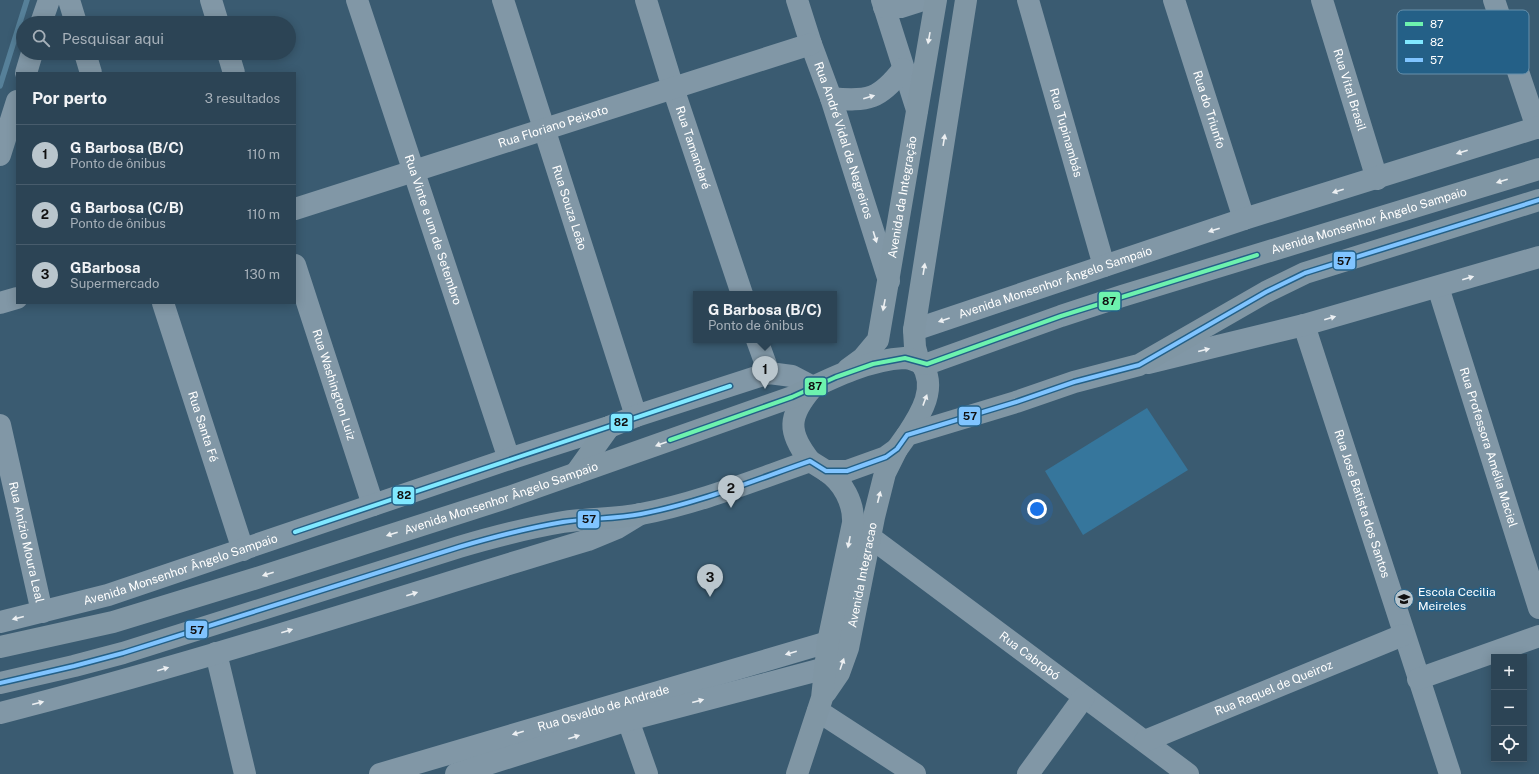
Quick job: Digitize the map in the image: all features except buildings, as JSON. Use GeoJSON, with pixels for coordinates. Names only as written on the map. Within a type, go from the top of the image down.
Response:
{"type":"FeatureCollection","features":[{"type":"Feature","properties":{"kind":"main road","name":"Avenida da Integração"},"geometry":{"type":"LineString","coordinates":[[836,377],[863,358],[878,340],[936,0]]}},
{"type":"Feature","properties":{"kind":"main road"},"geometry":{"type":"LineString","coordinates":[[902,442],[922,409],[928,393],[928,381],[915,347],[914,330],[966,0]]}},
{"type":"Feature","properties":{"kind":"main road","name":"Avenida Monsenhor Ângelo Sampaio"},"geometry":{"type":"LineString","coordinates":[[0,647],[113,622],[502,499],[792,397],[836,377],[891,359],[910,359],[927,364],[1061,316],[1122,296],[1539,169]]}},
{"type":"Feature","properties":{"kind":"main road"},"geometry":{"type":"LineString","coordinates":[[0,683],[123,653],[459,546],[508,533],[564,522],[640,514],[818,466],[847,471],[875,462],[902,442],[1074,382],[1139,366],[1266,292],[1298,276],[1539,200]]}},
{"type":"Feature","properties":{"kind":"main road"},"geometry":{"type":"LineString","coordinates":[[797,774],[820,704],[826,668],[828,642],[854,513],[845,492],[838,482],[818,466],[798,442],[794,431],[793,417],[796,407],[813,388]]}},
{"type":"Feature","properties":{"kind":"main road"},"geometry":{"type":"LineString","coordinates":[[576,474],[609,427]]}},
{"type":"Feature","properties":{"kind":"main road","name":"Avenida Integracao"},"geometry":{"type":"LineString","coordinates":[[820,704],[839,673],[848,648],[870,537],[886,473],[902,442]]}},
{"type":"Feature","properties":{"kind":"street"},"geometry":{"type":"LineString","coordinates":[[43,16],[48,0]]}},
{"type":"Feature","properties":{"kind":"street"},"geometry":{"type":"LineString","coordinates":[[69,0],[74,16]]}},
{"type":"Feature","properties":{"kind":"street"},"geometry":{"type":"LineString","coordinates":[[211,0],[216,16]]}},
{"type":"Feature","properties":{"kind":"street","name":"Rua Vinte e um de Setembro"},"geometry":{"type":"LineString","coordinates":[[356,0],[509,459]]}},
{"type":"Feature","properties":{"kind":"street","name":"Rua Souza Leão"},"geometry":{"type":"LineString","coordinates":[[503,0],[636,416]]}},
{"type":"Feature","properties":{"kind":"street","name":"Rua Tamandaré"},"geometry":{"type":"LineString","coordinates":[[646,0],[673,88],[741,291]]}},
{"type":"Feature","properties":{"kind":"street","name":"Rua André Vidal de Negreiros"},"geometry":{"type":"LineString","coordinates":[[797,0],[831,98],[889,281]]}},
{"type":"Feature","properties":{"kind":"street"},"geometry":{"type":"LineString","coordinates":[[883,3],[901,8],[923,0]]}},
{"type":"Feature","properties":{"kind":"street","name":"Rua Tupinambás"},"geometry":{"type":"LineString","coordinates":[[1028,0],[1104,266]]}},
{"type":"Feature","properties":{"kind":"street","name":"Rua do Triunfo"},"geometry":{"type":"LineString","coordinates":[[1174,0],[1244,220]]}},
{"type":"Feature","properties":{"kind":"street","name":"Rua Vital Brasil"},"geometry":{"type":"LineString","coordinates":[[1322,0],[1377,179]]}},
{"type":"Feature","properties":{"kind":"street"},"geometry":{"type":"LineString","coordinates":[[1494,0],[1497,10]]}},
{"type":"Feature","properties":{"kind":"street"},"geometry":{"type":"LineString","coordinates":[[883,3],[917,110]]}},
{"type":"Feature","properties":{"kind":"street","name":"Rua Floriano Peixoto"},"geometry":{"type":"LineString","coordinates":[[296,209],[544,128],[811,44]]}},
{"type":"Feature","properties":{"kind":"street"},"geometry":{"type":"LineString","coordinates":[[26,72],[30,60]]}},
{"type":"Feature","properties":{"kind":"street"},"geometry":{"type":"LineString","coordinates":[[87,60],[91,72]]}},
{"type":"Feature","properties":{"kind":"street"},"geometry":{"type":"LineString","coordinates":[[230,60],[234,72]]}},
{"type":"Feature","properties":{"kind":"street"},"geometry":{"type":"LineString","coordinates":[[831,98],[850,100],[867,99],[875,96],[890,87],[903,69]]}},
{"type":"Feature","properties":{"kind":"street"},"geometry":{"type":"LineString","coordinates":[[1519,74],[1538,128]]}},
{"type":"Feature","properties":{"kind":"street"},"geometry":{"type":"LineString","coordinates":[[0,155],[16,104]]}},
{"type":"Feature","properties":{"kind":"street","name":"Avenida Monsenhor Ângelo Sampaio"},"geometry":{"type":"LineString","coordinates":[[914,330],[1244,220],[1538,128]]}},
{"type":"Feature","properties":{"kind":"street"},"geometry":{"type":"LineString","coordinates":[[1139,366],[1304,325],[1539,257]]}},
{"type":"Feature","properties":{"kind":"street","name":"Rua Washington Luiz"},"geometry":{"type":"LineString","coordinates":[[296,268],[373,505]]}},
{"type":"Feature","properties":{"kind":"street","name":"Rua Professora Amélia Maciel"},"geometry":{"type":"LineString","coordinates":[[1438,287],[1538,604]]}},
{"type":"Feature","properties":{"kind":"street"},"geometry":{"type":"LineString","coordinates":[[0,304],[16,298]]}},
{"type":"Feature","properties":{"kind":"street","name":"Rua Santa Fé"},"geometry":{"type":"LineString","coordinates":[[163,304],[243,550]]}},
{"type":"Feature","properties":{"kind":"street","name":"Rua José Batista dos Santos"},"geometry":{"type":"LineString","coordinates":[[1304,325],[1403,635],[1450,774]]}},
{"type":"Feature","properties":{"kind":"street"},"geometry":{"type":"LineString","coordinates":[[759,343],[769,373]]}},
{"type":"Feature","properties":{"kind":"street","name":"Avenida Monsenhor Ângelo Sampaio"},"geometry":{"type":"LineString","coordinates":[[0,622],[108,595],[509,459],[609,427],[636,416],[769,373],[792,376],[813,388]]}},
{"type":"Feature","properties":{"kind":"street","name":"Rua Anízio Moura Leal"},"geometry":{"type":"LineString","coordinates":[[0,425],[42,612]]}},
{"type":"Feature","properties":{"kind":"street"},"geometry":{"type":"LineString","coordinates":[[0,713],[78,693],[216,653],[588,540],[617,528],[640,514]]}},
{"type":"Feature","properties":{"kind":"street","name":"Rua Cabrobó"},"geometry":{"type":"LineString","coordinates":[[870,537],[1188,774]]}},
{"type":"Feature","properties":{"kind":"street","name":"Rua Raquel de Queiroz"},"geometry":{"type":"LineString","coordinates":[[1144,741],[1403,635]]}},
{"type":"Feature","properties":{"kind":"street"},"geometry":{"type":"LineString","coordinates":[[1418,679],[1539,636]]}},
{"type":"Feature","properties":{"kind":"street","name":"Rua Osvaldo de Andrade"},"geometry":{"type":"LineString","coordinates":[[380,774],[828,642]]}},
{"type":"Feature","properties":{"kind":"street"},"geometry":{"type":"LineString","coordinates":[[216,653],[245,774]]}},
{"type":"Feature","properties":{"kind":"street","name":"Rua Osvaldo de Andrade"},"geometry":{"type":"LineString","coordinates":[[456,774],[483,770],[628,720],[826,668]]}},
{"type":"Feature","properties":{"kind":"street"},"geometry":{"type":"LineString","coordinates":[[1028,774],[1084,697]]}},
{"type":"Feature","properties":{"kind":"street"},"geometry":{"type":"LineString","coordinates":[[820,704],[915,774]]}},
{"type":"Feature","properties":{"kind":"street"},"geometry":{"type":"LineString","coordinates":[[628,720],[646,774]]}},
{"type":"Feature","properties":{"kind":"shaded area"},"geometry":{"type":"Polygon","coordinates":[[[1147,408],[1188,470],[1083,535],[1045,471],[1147,408]]]}},
{"type":"Feature","properties":{"kind":"waterway"},"geometry":{"type":"LineString","coordinates":[[22,16],[27,0]]}},
{"type":"Feature","properties":{"kind":"waterway"},"geometry":{"type":"LineString","coordinates":[[0,86],[16,35]]}},
{"type":"Feature","properties":{"kind":"transit line","name":"57"},"geometry":{"type":"LineString","coordinates":[[0,683],[123,653],[459,547],[510,533],[563,522],[632,516],[684,504],[810,461],[826,471],[847,471],[886,457],[897,449],[907,435],[1016,402],[1074,382],[1139,365],[1266,292],[1305,273],[1539,200]]}},
{"type":"Feature","properties":{"kind":"transit line","name":"87"},"geometry":{"type":"LineString","coordinates":[[670,440],[792,397],[836,377],[873,364],[905,358],[927,364],[1061,316],[1257,255]]}},
{"type":"Feature","properties":{"kind":"transit line","name":"82"},"geometry":{"type":"LineString","coordinates":[[295,532],[730,386]]}},
{"type":"Feature","properties":{"kind":"place","name":"G Barbosa (B/C)"},"geometry":{"type":"Point","coordinates":[765,389]}},
{"type":"Feature","properties":{"kind":"place","name":"G Barbosa (C/B)"},"geometry":{"type":"Point","coordinates":[731,508]}},
{"type":"Feature","properties":{"kind":"place","name":"GBarbosa"},"geometry":{"type":"Point","coordinates":[710,597]}},
{"type":"Feature","properties":{"kind":"place","name":"Escola Cecilia Meireles"},"geometry":{"type":"Point","coordinates":[1404,599]}}]}
